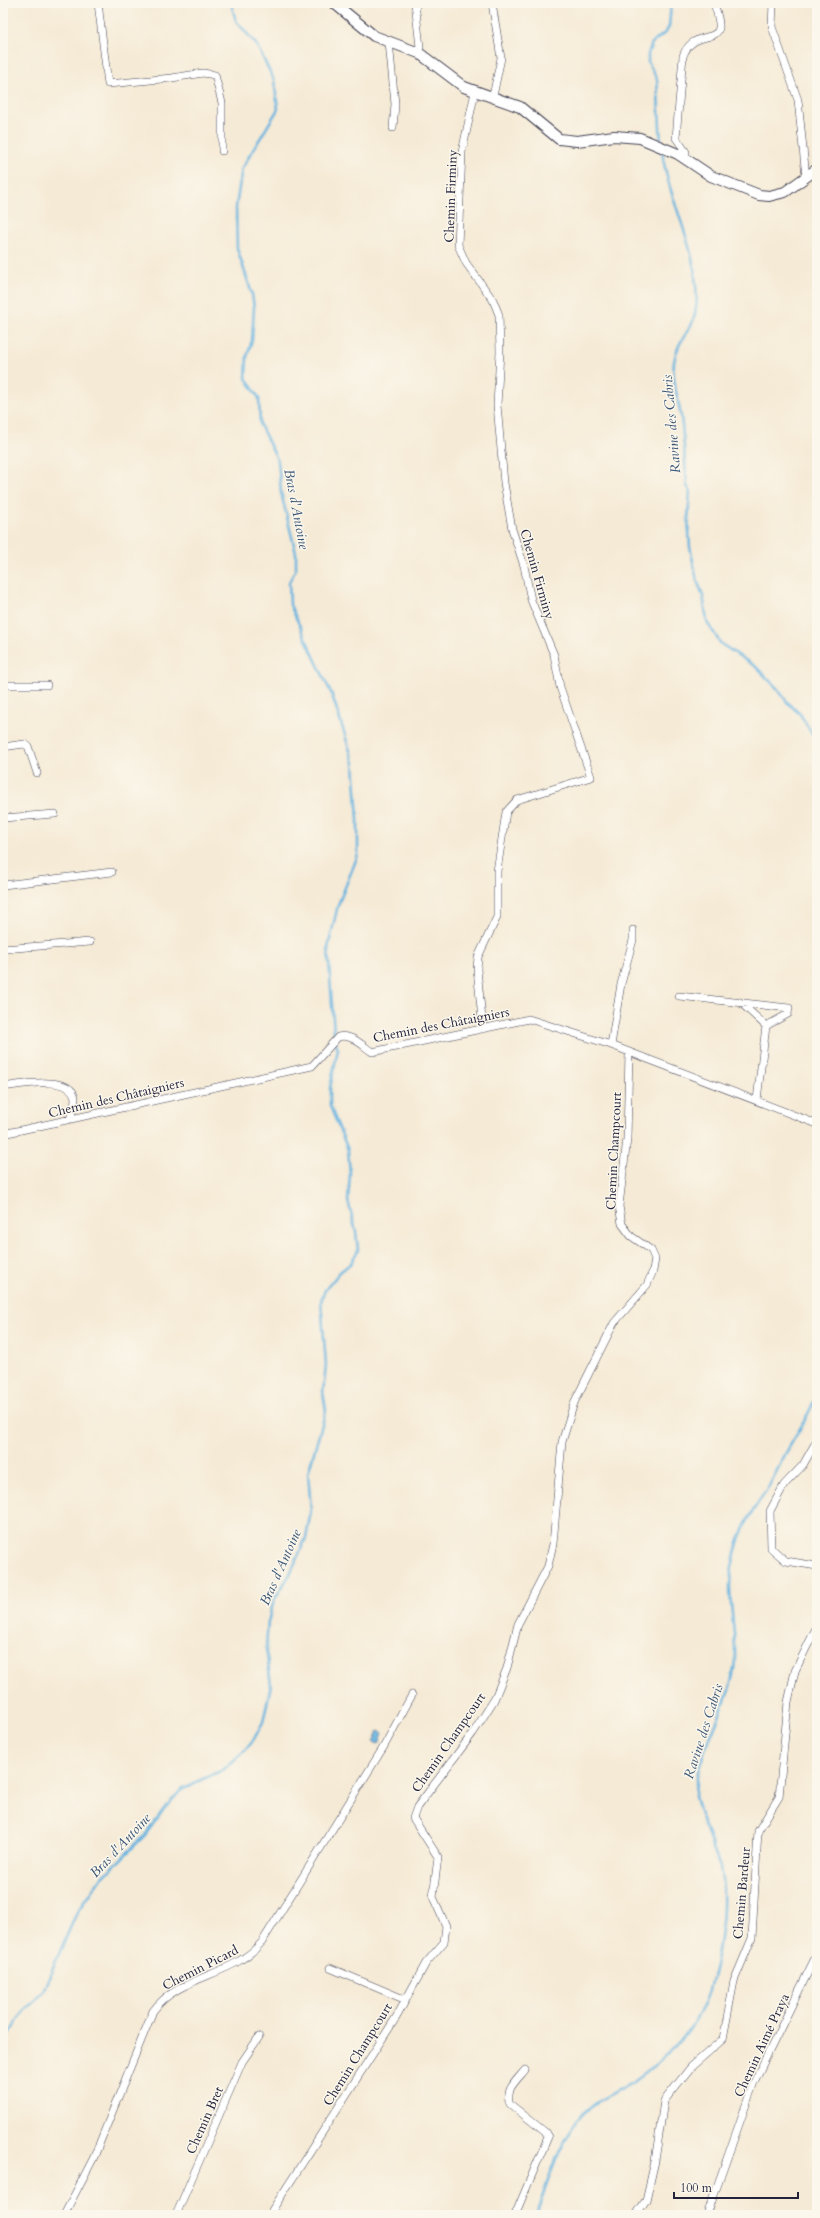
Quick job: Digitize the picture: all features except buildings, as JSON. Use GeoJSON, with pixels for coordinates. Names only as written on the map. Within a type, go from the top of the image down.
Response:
{"type":"FeatureCollection","features":[{"type":"Feature","properties":{"kind":"main road"},"geometry":{"type":"LineString","coordinates":[[334,3],[367,31],[389,42],[419,53],[464,87],[475,92],[493,96],[520,107],[553,135],[566,141],[628,136],[656,144],[682,156],[711,176],[764,195],[776,195],[785,192],[817,168]]}},
{"type":"Feature","properties":{"kind":"street"},"geometry":{"type":"LineString","coordinates":[[98,3],[108,84],[172,78],[203,73],[215,75],[222,103],[222,151]]}},
{"type":"Feature","properties":{"kind":"street"},"geometry":{"type":"LineString","coordinates":[[415,3],[419,53]]}},
{"type":"Feature","properties":{"kind":"street"},"geometry":{"type":"LineString","coordinates":[[492,3],[501,58],[493,96]]}},
{"type":"Feature","properties":{"kind":"street"},"geometry":{"type":"LineString","coordinates":[[682,156],[686,152],[676,138],[683,56],[686,48],[697,39],[709,37],[717,32],[719,28],[714,3]]}},
{"type":"Feature","properties":{"kind":"street"},"geometry":{"type":"LineString","coordinates":[[774,3],[772,27],[798,100],[806,177]]}},
{"type":"Feature","properties":{"kind":"street"},"geometry":{"type":"LineString","coordinates":[[389,42],[395,104],[393,128]]}},
{"type":"Feature","properties":{"kind":"street","name":"Chemin Firminy"},"geometry":{"type":"LineString","coordinates":[[475,92],[462,152],[458,245],[466,263],[493,300],[499,316],[498,405],[504,484],[512,528],[524,566],[531,600],[554,656],[560,687],[591,777],[517,800],[506,812],[497,871],[496,917],[478,957],[477,969],[483,1029]]}},
{"type":"Feature","properties":{"kind":"street"},"geometry":{"type":"LineString","coordinates":[[3,685],[47,685]]}},
{"type":"Feature","properties":{"kind":"street"},"geometry":{"type":"LineString","coordinates":[[3,747],[24,744],[30,749],[37,773]]}},
{"type":"Feature","properties":{"kind":"street"},"geometry":{"type":"LineString","coordinates":[[3,818],[55,814]]}},
{"type":"Feature","properties":{"kind":"street"},"geometry":{"type":"LineString","coordinates":[[3,885],[112,872]]}},
{"type":"Feature","properties":{"kind":"street"},"geometry":{"type":"LineString","coordinates":[[611,1045],[617,1004],[633,940],[634,930]]}},
{"type":"Feature","properties":{"kind":"street"},"geometry":{"type":"LineString","coordinates":[[3,949],[90,942]]}},
{"type":"Feature","properties":{"kind":"street"},"geometry":{"type":"LineString","coordinates":[[679,996],[789,1008],[788,1014],[766,1026]]}},
{"type":"Feature","properties":{"kind":"street"},"geometry":{"type":"LineString","coordinates":[[740,1002],[766,1026]]}},
{"type":"Feature","properties":{"kind":"street","name":"Chemin des Châtaigniers"},"geometry":{"type":"LineString","coordinates":[[3,1134],[312,1066],[338,1037],[343,1035],[355,1040],[372,1052],[529,1019],[611,1045],[817,1124]]}},
{"type":"Feature","properties":{"kind":"street"},"geometry":{"type":"LineString","coordinates":[[757,1100],[766,1026]]}},
{"type":"Feature","properties":{"kind":"street","name":"Chemin Champcourt"},"geometry":{"type":"LineString","coordinates":[[269,2215],[406,2000],[426,1963],[444,1942],[446,1934],[443,1918],[433,1897],[438,1857],[436,1852],[415,1824],[413,1818],[417,1807],[473,1733],[494,1700],[507,1668],[518,1624],[548,1566],[553,1544],[562,1442],[574,1403],[614,1323],[647,1285],[653,1271],[655,1260],[651,1250],[631,1236],[622,1224],[619,1206],[626,1139],[629,1053]]}},
{"type":"Feature","properties":{"kind":"street"},"geometry":{"type":"LineString","coordinates":[[3,1086],[53,1083],[63,1084],[71,1089],[75,1098],[70,1119]]}},
{"type":"Feature","properties":{"kind":"street"},"geometry":{"type":"LineString","coordinates":[[817,1440],[803,1465],[784,1485],[770,1511],[771,1548],[786,1561],[817,1566]]}},
{"type":"Feature","properties":{"kind":"street","name":"Chemin Bardeur"},"geometry":{"type":"LineString","coordinates":[[636,2215],[646,2200],[655,2161],[664,2101],[691,2067],[723,2039],[734,1981],[752,1938],[758,1831],[779,1797],[790,1694],[795,1671],[817,1626]]}},
{"type":"Feature","properties":{"kind":"street","name":"Chemin Picard"},"geometry":{"type":"LineString","coordinates":[[64,2215],[94,2157],[153,2011],[165,1996],[239,1963],[252,1954],[262,1942],[383,1748],[412,1695]]}},
{"type":"Feature","properties":{"kind":"street","name":"Chemin Aimé Praya"},"geometry":{"type":"LineString","coordinates":[[707,2215],[754,2082],[817,1954]]}},
{"type":"Feature","properties":{"kind":"street"},"geometry":{"type":"LineString","coordinates":[[330,1968],[406,2000]]}},
{"type":"Feature","properties":{"kind":"street","name":"Chemin Bret"},"geometry":{"type":"LineString","coordinates":[[176,2215],[242,2062],[259,2037]]}},
{"type":"Feature","properties":{"kind":"street"},"geometry":{"type":"LineString","coordinates":[[515,2215],[548,2137],[545,2132],[510,2104],[508,2099],[508,2091],[525,2070]]}},
{"type":"Feature","properties":{"kind":"water"},"geometry":{"type":"Polygon","coordinates":[[[378,1731],[383,1733],[379,1744],[373,1742],[378,1731]]]}},
{"type":"Feature","properties":{"kind":"waterway","name":"Bras d'Antoine"},"geometry":{"type":"LineString","coordinates":[[231,3],[236,21],[256,44],[274,80],[278,109],[242,168],[236,207],[237,248],[252,294],[254,308],[252,340],[247,357],[246,378],[259,398],[260,425],[278,461],[281,493],[296,553],[296,569],[289,582],[290,605],[332,695],[354,763],[358,819],[358,855],[338,905],[328,948],[334,1033]]}},
{"type":"Feature","properties":{"kind":"waterway","name":"Ravine des Cabris"},"geometry":{"type":"LineString","coordinates":[[661,143],[657,79],[648,62],[648,54],[652,43],[666,32],[669,27],[671,3]]}},
{"type":"Feature","properties":{"kind":"waterway","name":"Ravine des Cabris"},"geometry":{"type":"LineString","coordinates":[[662,150],[669,184],[690,251],[694,268],[697,294],[693,321],[675,355],[674,376],[681,416],[687,486],[690,491],[688,519],[690,547],[697,581],[703,595],[707,622],[721,644],[756,667],[777,688],[787,702],[800,714],[817,742]]}},
{"type":"Feature","properties":{"kind":"waterway","name":"Bras d'Antoine"},"geometry":{"type":"LineString","coordinates":[[3,2042],[20,2017],[43,1991],[77,1912],[96,1884],[146,1834],[164,1809],[183,1788],[223,1770],[242,1753],[254,1739],[263,1722],[271,1685],[266,1648],[268,1622],[274,1600],[290,1574],[306,1538],[311,1510],[308,1473],[326,1411],[323,1392],[326,1365],[321,1301],[325,1290],[340,1272],[351,1263],[358,1250],[356,1232],[348,1201],[350,1174],[348,1150],[330,1106],[330,1088],[338,1049],[336,1043]]}},
{"type":"Feature","properties":{"kind":"waterway","name":"Ravine des Cabris"},"geometry":{"type":"LineString","coordinates":[[536,2215],[555,2162],[575,2124],[593,2105],[641,2076],[677,2044],[696,2018],[704,2004],[709,1990],[720,1942],[723,1889],[717,1858],[700,1815],[695,1793],[697,1778],[706,1747],[726,1700],[734,1669],[735,1648],[730,1596],[732,1568],[742,1532],[807,1416],[817,1394]]}}]}
